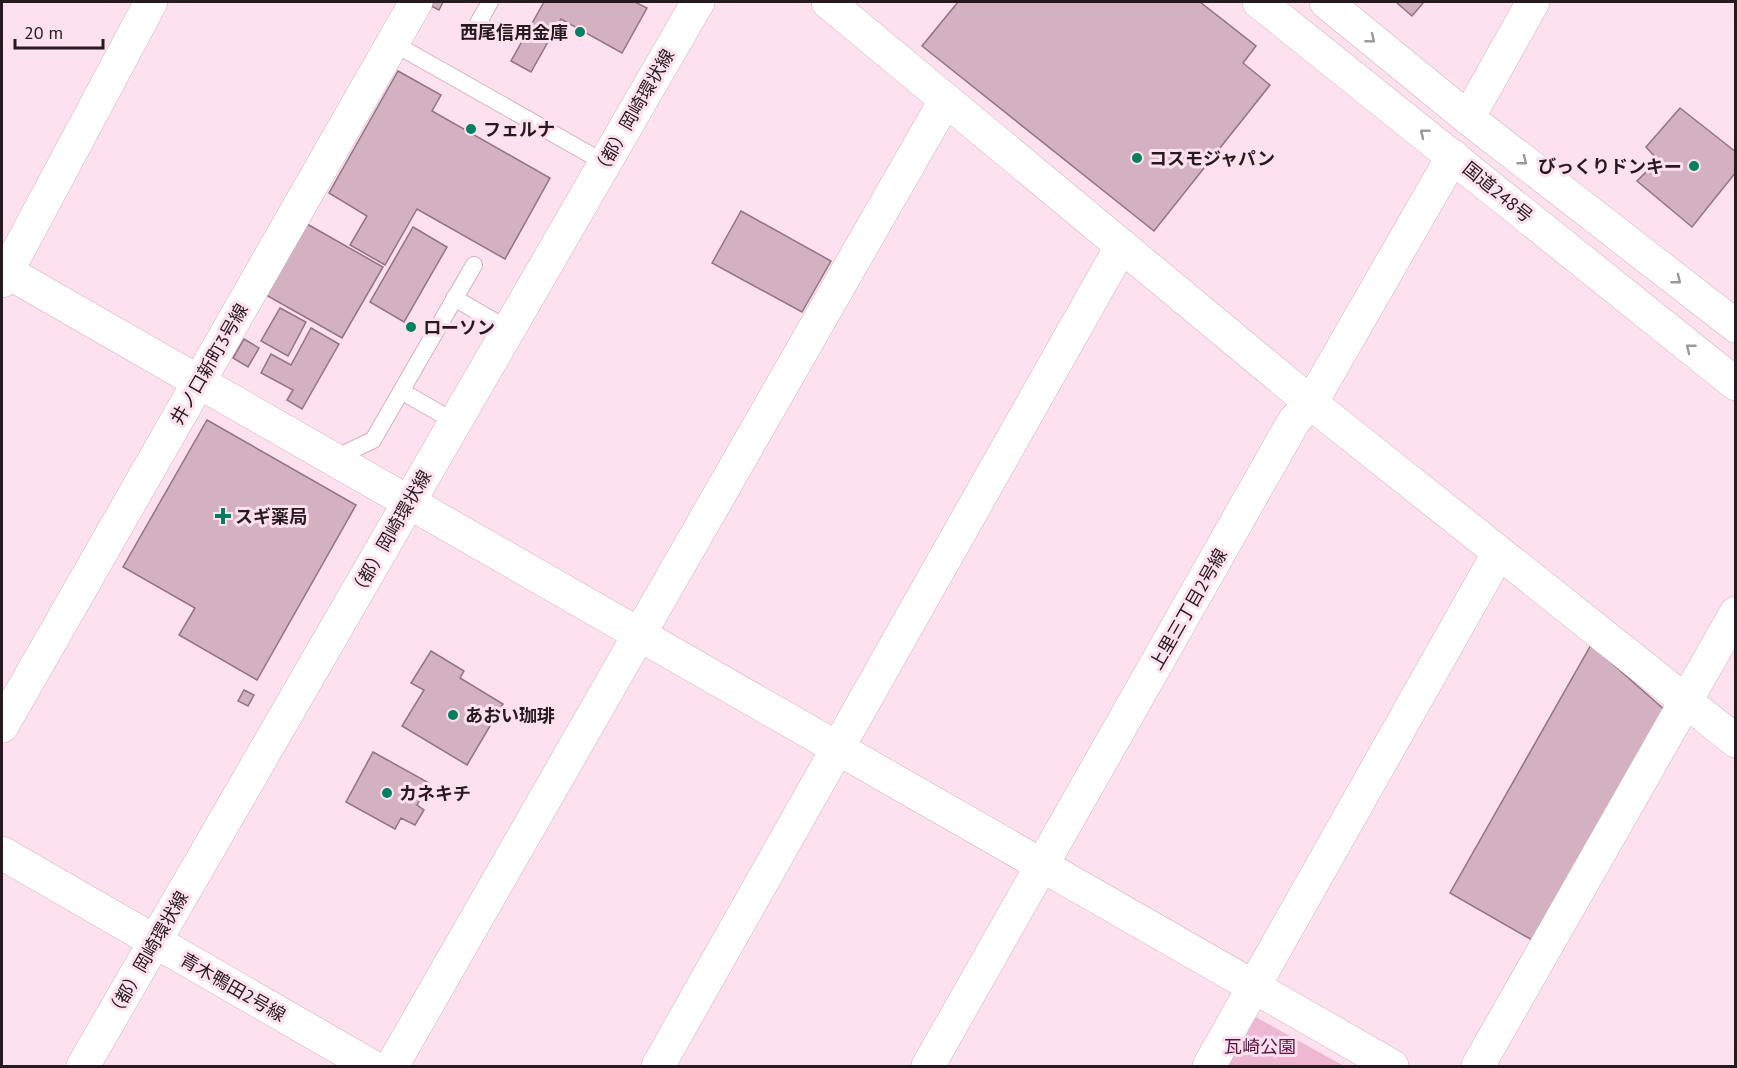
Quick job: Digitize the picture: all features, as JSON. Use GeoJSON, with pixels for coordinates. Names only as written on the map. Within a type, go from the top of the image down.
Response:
{"type":"FeatureCollection","features":[{"type":"Feature","properties":{"kind":"main road"},"geometry":{"type":"LineString","coordinates":[[151,2],[3,274],[199,382],[1392,1066]]}},
{"type":"Feature","properties":{"kind":"main road","name":"井ノ口新町3号線"},"geometry":{"type":"LineString","coordinates":[[2,726],[416,2]]}},
{"type":"Feature","properties":{"kind":"main road","name":"（都）岡崎環状線"},"geometry":{"type":"LineString","coordinates":[[83,1066],[698,2]]}},
{"type":"Feature","properties":{"kind":"main road"},"geometry":{"type":"LineString","coordinates":[[828,2],[1121,248],[1311,403],[1736,741]]}},
{"type":"Feature","properties":{"kind":"main road","name":"国道248号"},"geometry":{"type":"LineString","coordinates":[[1259,2],[1736,384]]}},
{"type":"Feature","properties":{"kind":"main road"},"geometry":{"type":"LineString","coordinates":[[1326,2],[1468,118],[1736,326]]}},
{"type":"Feature","properties":{"kind":"main road"},"geometry":{"type":"LineString","coordinates":[[1468,118],[1533,2]]}},
{"type":"Feature","properties":{"kind":"main road"},"geometry":{"type":"LineString","coordinates":[[392,1066],[945,101]]}},
{"type":"Feature","properties":{"kind":"main road","name":"上里三丁目2号線"},"geometry":{"type":"LineString","coordinates":[[928,1066],[1294,421],[1311,403],[1452,156]]}},
{"type":"Feature","properties":{"kind":"main road"},"geometry":{"type":"LineString","coordinates":[[658,1066],[1121,248]]}},
{"type":"Feature","properties":{"kind":"main road"},"geometry":{"type":"LineString","coordinates":[[1209,1066],[1498,554]]}},
{"type":"Feature","properties":{"kind":"main road"},"geometry":{"type":"LineString","coordinates":[[1478,1066],[1736,613]]}},
{"type":"Feature","properties":{"kind":"main road","name":"青木鴨田2号線"},"geometry":{"type":"LineString","coordinates":[[2,853],[371,1066]]}},
{"type":"Feature","properties":{"kind":"lane"},"geometry":{"type":"LineString","coordinates":[[473,32],[490,2]]}},
{"type":"Feature","properties":{"kind":"lane"},"geometry":{"type":"LineString","coordinates":[[393,43],[605,163]]}},
{"type":"Feature","properties":{"kind":"lane"},"geometry":{"type":"LineString","coordinates":[[333,459],[373,440],[474,265]]}},
{"type":"Feature","properties":{"kind":"lane"},"geometry":{"type":"LineString","coordinates":[[454,298],[508,329]]}},
{"type":"Feature","properties":{"kind":"lane"},"geometry":{"type":"LineString","coordinates":[[401,391],[455,422]]}},
{"type":"Feature","properties":{"kind":"green space","name":"瓦崎公園"},"geometry":{"type":"Polygon","coordinates":[[[1252,1015],[1344,1066],[1224,1066],[1252,1015]]]}},
{"type":"Feature","properties":{"kind":"building"},"geometry":{"type":"Polygon","coordinates":[[[433,2],[443,2],[439,10],[431,6],[433,2]]]}},
{"type":"Feature","properties":{"kind":"building"},"geometry":{"type":"Polygon","coordinates":[[[544,2],[635,2],[647,8],[622,53],[561,19],[531,72],[511,61],[544,2]]]}},
{"type":"Feature","properties":{"kind":"building","name":"コスモジャパン"},"geometry":{"type":"Polygon","coordinates":[[[958,2],[1200,2],[1256,46],[1243,63],[1270,85],[1154,231],[922,46],[958,2]]]}},
{"type":"Feature","properties":{"kind":"building"},"geometry":{"type":"Polygon","coordinates":[[[1396,2],[1424,2],[1412,16],[1396,2]]]}},
{"type":"Feature","properties":{"kind":"building"},"geometry":{"type":"Polygon","coordinates":[[[398,71],[441,95],[432,111],[550,178],[505,259],[417,209],[385,265],[350,245],[367,216],[329,193],[398,71]]]}},
{"type":"Feature","properties":{"kind":"building","name":"びっくりドンキー"},"geometry":{"type":"Polygon","coordinates":[[[1680,108],[1736,152],[1736,172],[1692,227],[1637,181],[1658,160],[1646,147],[1680,108]]]}},
{"type":"Feature","properties":{"kind":"building"},"geometry":{"type":"Polygon","coordinates":[[[741,211],[831,261],[802,312],[712,263],[741,211]]]}},
{"type":"Feature","properties":{"kind":"building"},"geometry":{"type":"Polygon","coordinates":[[[307,224],[383,267],[342,338],[266,295],[307,224]]]}},
{"type":"Feature","properties":{"kind":"building"},"geometry":{"type":"Polygon","coordinates":[[[413,227],[447,247],[404,322],[370,302],[413,227]]]}},
{"type":"Feature","properties":{"kind":"building"},"geometry":{"type":"Polygon","coordinates":[[[280,308],[306,322],[288,356],[261,341],[280,308]]]}},
{"type":"Feature","properties":{"kind":"building"},"geometry":{"type":"Polygon","coordinates":[[[311,328],[339,344],[302,409],[287,400],[293,390],[261,373],[271,354],[291,365],[311,328]]]}},
{"type":"Feature","properties":{"kind":"building"},"geometry":{"type":"Polygon","coordinates":[[[244,339],[259,348],[248,367],[233,358],[244,339]]]}},
{"type":"Feature","properties":{"kind":"building"},"geometry":{"type":"Polygon","coordinates":[[[207,420],[356,505],[257,680],[179,635],[195,608],[123,567],[207,420]]]}},
{"type":"Feature","properties":{"kind":"building"},"geometry":{"type":"Polygon","coordinates":[[[1591,645],[1667,712],[1539,944],[1450,893],[1591,645]]]}},
{"type":"Feature","properties":{"kind":"building","name":"あおい珈琲"},"geometry":{"type":"Polygon","coordinates":[[[431,651],[464,671],[460,678],[503,704],[467,765],[402,726],[424,690],[411,683],[431,651]]]}},
{"type":"Feature","properties":{"kind":"building"},"geometry":{"type":"Polygon","coordinates":[[[244,690],[254,695],[248,706],[238,701],[244,690]]]}},
{"type":"Feature","properties":{"kind":"building","name":"カネキチ"},"geometry":{"type":"Polygon","coordinates":[[[373,752],[429,783],[417,805],[424,810],[415,825],[401,818],[395,829],[346,802],[373,752]]]}},
{"type":"Feature","properties":{"kind":"place","name":"西尾信用金庫"},"geometry":{"type":"Point","coordinates":[580,32]}},
{"type":"Feature","properties":{"kind":"place","name":"フェルナ"},"geometry":{"type":"Point","coordinates":[471,129]}},
{"type":"Feature","properties":{"kind":"place","name":"コスモジャパン"},"geometry":{"type":"Point","coordinates":[1137,158]}},
{"type":"Feature","properties":{"kind":"place","name":"びっくりドンキー"},"geometry":{"type":"Point","coordinates":[1694,166]}},
{"type":"Feature","properties":{"kind":"place","name":"ローソン"},"geometry":{"type":"Point","coordinates":[411,327]}},
{"type":"Feature","properties":{"kind":"place","name":"スギ薬局"},"geometry":{"type":"Point","coordinates":[223,516]}},
{"type":"Feature","properties":{"kind":"place","name":"あおい珈琲"},"geometry":{"type":"Point","coordinates":[453,715]}},
{"type":"Feature","properties":{"kind":"place","name":"カネキチ"},"geometry":{"type":"Point","coordinates":[387,793]}}]}
